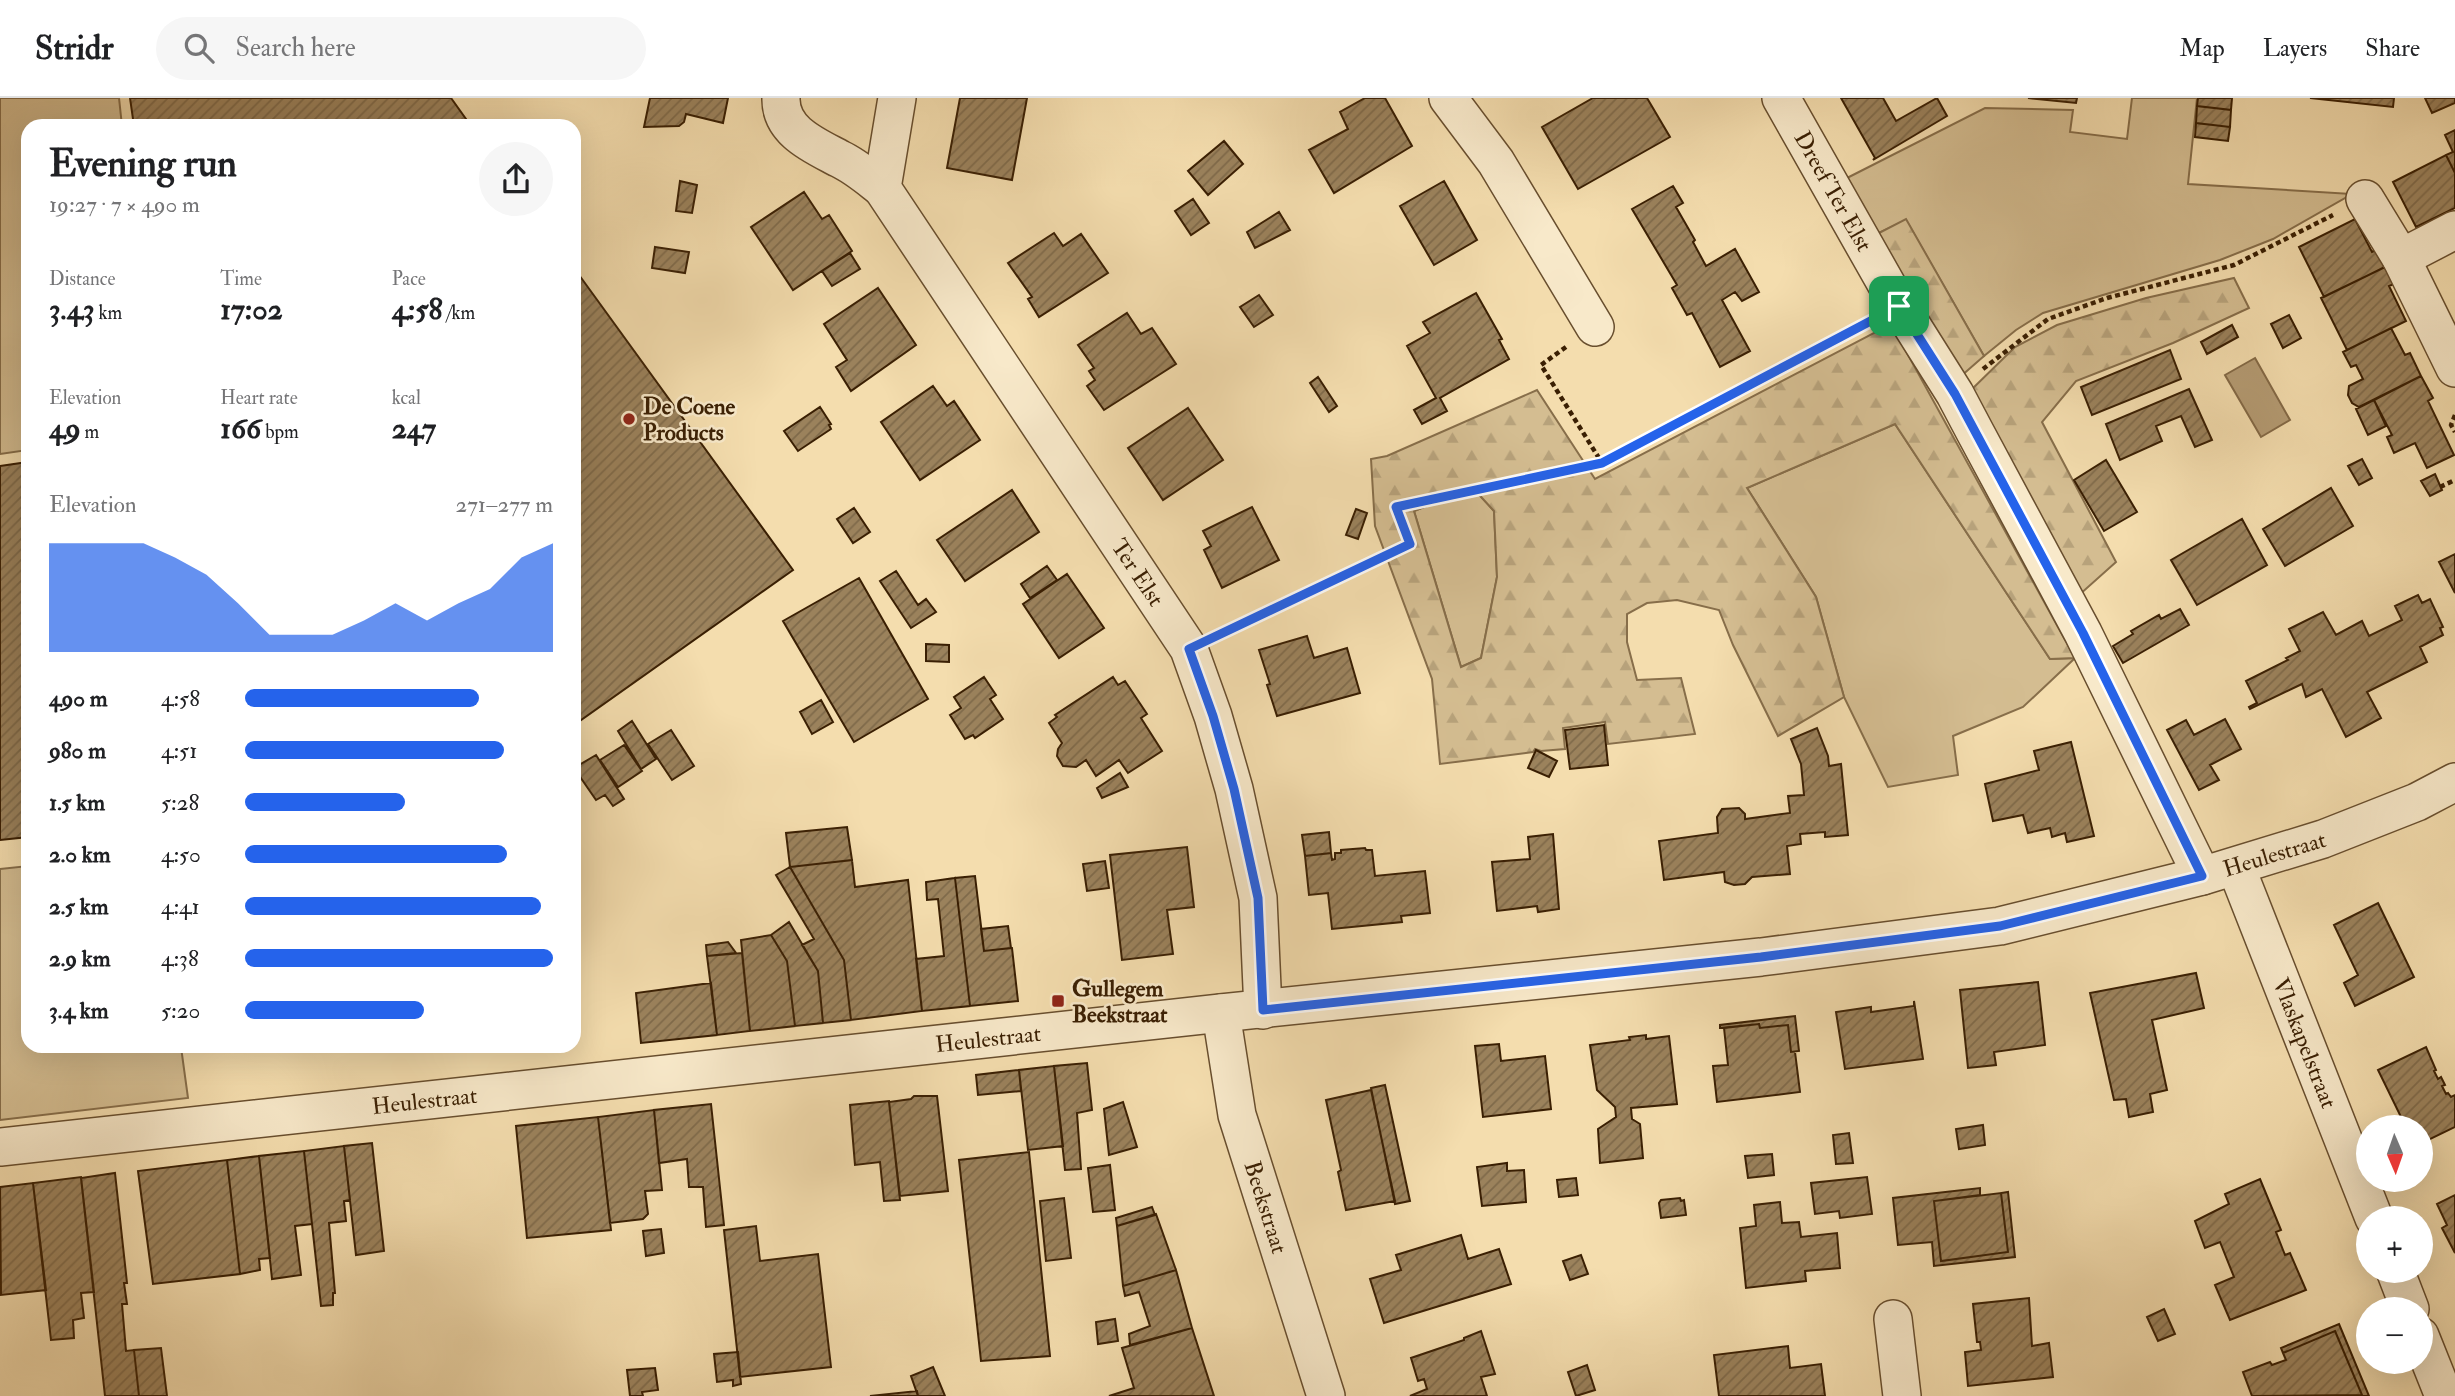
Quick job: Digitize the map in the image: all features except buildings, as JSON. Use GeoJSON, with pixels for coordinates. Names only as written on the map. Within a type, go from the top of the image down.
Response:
{"type":"FeatureCollection","features":[{"type":"Feature","properties":{"kind":"street","name":"Ter Elst"},"geometry":{"type":"LineString","coordinates":[[781,98],[781,105],[791,126],[802,139],[842,159],[882,188],[1189,649],[1231,776],[1258,898],[1263,1010]]}},
{"type":"Feature","properties":{"kind":"street"},"geometry":{"type":"LineString","coordinates":[[882,188],[897,98]]}},
{"type":"Feature","properties":{"kind":"street"},"geometry":{"type":"LineString","coordinates":[[1448,98],[1496,162],[1595,327]]}},
{"type":"Feature","properties":{"kind":"street","name":"Dreef Ter Elst"},"geometry":{"type":"LineString","coordinates":[[1781,98],[1899,306],[1955,394],[2083,633],[2219,871]]}},
{"type":"Feature","properties":{"kind":"street"},"geometry":{"type":"LineString","coordinates":[[2365,199],[2401,258],[2455,368]]}},
{"type":"Feature","properties":{"kind":"street"},"geometry":{"type":"LineString","coordinates":[[2401,258],[2455,230]]}},
{"type":"Feature","properties":{"kind":"street","name":"Heulestraat"},"geometry":{"type":"LineString","coordinates":[[0,1147],[1221,1013],[1761,957],[2000,926],[2219,871],[2323,839],[2417,802],[2455,782]]}},
{"type":"Feature","properties":{"kind":"street","name":"Vlaskapelstraat"},"geometry":{"type":"LineString","coordinates":[[2219,871],[2369,1206]]}},
{"type":"Feature","properties":{"kind":"street","name":"Beekstraat"},"geometry":{"type":"LineString","coordinates":[[1221,1013],[1237,1115],[1326,1396]]}},
{"type":"Feature","properties":{"kind":"street"},"geometry":{"type":"LineString","coordinates":[[1893,1320],[1902,1396]]}},
{"type":"Feature","properties":{"kind":"street"},"geometry":{"type":"LineString","coordinates":[[2433,1368],[2444,1396]]}},
{"type":"Feature","properties":{"kind":"path"},"geometry":{"type":"LineString","coordinates":[[1955,394],[1991,362],[2048,319],[2107,298],[2234,265],[2365,199]]}},
{"type":"Feature","properties":{"kind":"path"},"geometry":{"type":"LineString","coordinates":[[1189,649],[1410,544],[1396,507],[1602,463],[1899,306]]}},
{"type":"Feature","properties":{"kind":"path"},"geometry":{"type":"LineString","coordinates":[[1595,327],[1541,365],[1602,463]]}},
{"type":"Feature","properties":{"kind":"path"},"geometry":{"type":"LineString","coordinates":[[2455,415],[2451,425],[2455,432]]}},
{"type":"Feature","properties":{"kind":"path"},"geometry":{"type":"LineString","coordinates":[[2440,486],[2455,480]]}},
{"type":"Feature","properties":{"kind":"green space"},"geometry":{"type":"Polygon","coordinates":[[[0,98],[119,98],[121,119],[21,119],[21,451],[0,454],[0,98]]]}},
{"type":"Feature","properties":{"kind":"green space"},"geometry":{"type":"Polygon","coordinates":[[[2132,98],[2197,98],[2188,184],[2352,194],[2273,239],[2220,260],[2043,313],[2016,330],[1984,356],[1906,220],[1877,234],[1845,179],[1985,108],[2073,110],[2070,132],[2127,139],[2132,98]]]}},
{"type":"Feature","properties":{"kind":"green space"},"geometry":{"type":"Polygon","coordinates":[[[1906,219],[1984,356],[1960,377],[1877,234],[1906,219]]]}},
{"type":"Feature","properties":{"kind":"green space"},"geometry":{"type":"Polygon","coordinates":[[[2234,278],[2249,308],[2173,343],[2076,381],[2042,422],[2116,562],[2078,596],[1967,394],[2015,347],[2057,325],[2146,298],[2234,278]]]}},
{"type":"Feature","properties":{"kind":"green space"},"geometry":{"type":"Polygon","coordinates":[[[1891,324],[2075,658],[2050,659],[1895,424],[1747,488],[1816,597],[1844,697],[1778,736],[1733,645],[1719,610],[1677,600],[1647,603],[1627,614],[1627,642],[1637,680],[1681,678],[1695,734],[1608,744],[1605,722],[1563,728],[1565,749],[1535,749],[1533,752],[1440,764],[1432,679],[1375,526],[1371,459],[1387,456],[1537,390],[1595,479],[1891,324]],[[1473,488],[1414,511],[1461,667],[1481,658],[1497,577],[1494,511],[1473,488]]]}},
{"type":"Feature","properties":{"kind":"green space"},"geometry":{"type":"Polygon","coordinates":[[[1895,424],[2050,659],[2075,658],[2023,707],[1953,736],[1958,775],[1888,787],[1844,697],[1816,597],[1747,488],[1895,424]]]}},
{"type":"Feature","properties":{"kind":"green space"},"geometry":{"type":"Polygon","coordinates":[[[1473,488],[1494,511],[1497,577],[1481,658],[1461,667],[1414,511],[1473,488]]]}},
{"type":"Feature","properties":{"kind":"green space"},"geometry":{"type":"Polygon","coordinates":[[[21,867],[21,1053],[182,1053],[188,1098],[0,1120],[0,869],[21,867]]]}},
{"type":"Feature","properties":{"kind":"shaded area"},"geometry":{"type":"Polygon","coordinates":[[[2255,358],[2290,420],[2261,437],[2225,375],[2255,358]]]}},
{"type":"Feature","properties":{"kind":"place","name":"De Coene Products"},"geometry":{"type":"Point","coordinates":[629,419]}},
{"type":"Feature","properties":{"kind":"place","name":"Gullegem Beekstraat"},"geometry":{"type":"Point","coordinates":[1058,1001]}},
{"type":"Feature","properties":{"kind":"route"},"geometry":{"type":"LineString","coordinates":[[1899,306],[1955,394],[2083,633],[2202,876],[2000,926],[1761,957],[1263,1010],[1258,898],[1234,789],[1213,716],[1189,649],[1410,544],[1396,507],[1602,463],[1899,306]]}}]}
